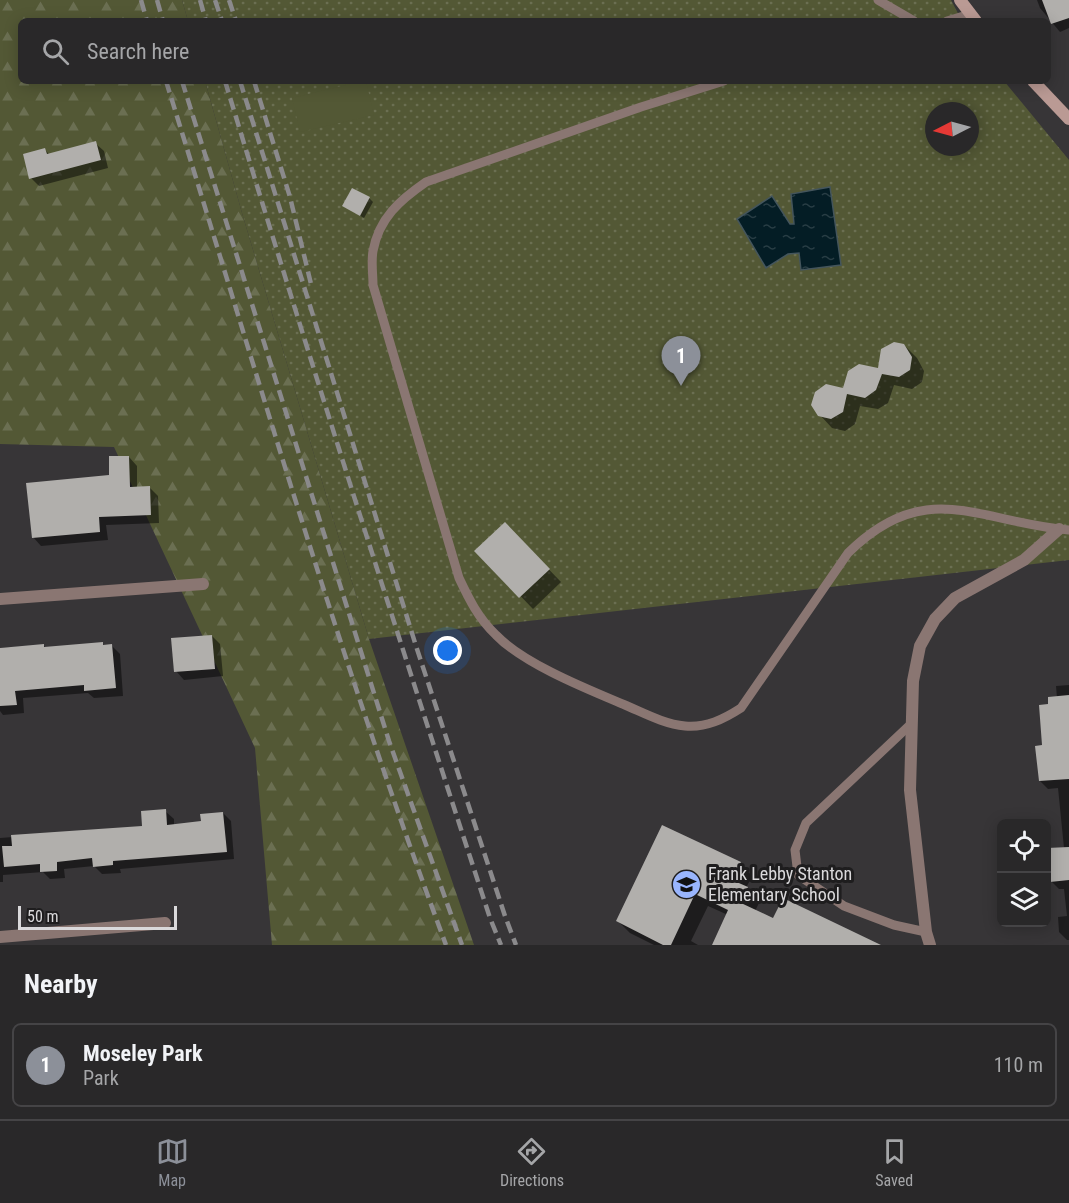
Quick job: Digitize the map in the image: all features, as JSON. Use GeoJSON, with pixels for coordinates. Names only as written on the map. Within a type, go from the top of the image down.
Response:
{"type":"FeatureCollection","features":[{"type":"Feature","properties":{"kind":"main road"},"geometry":{"type":"LineString","coordinates":[[960,0],[973,18]]}},
{"type":"Feature","properties":{"kind":"main road"},"geometry":{"type":"LineString","coordinates":[[1036,84],[1069,119]]}},
{"type":"Feature","properties":{"kind":"street"},"geometry":{"type":"LineString","coordinates":[[930,945],[926,932],[910,790],[913,681],[920,646],[935,619],[955,598],[1024,560],[1064,530]]}},
{"type":"Feature","properties":{"kind":"street"},"geometry":{"type":"LineString","coordinates":[[0,599],[203,584]]}},
{"type":"Feature","properties":{"kind":"street"},"geometry":{"type":"LineString","coordinates":[[0,937],[165,923]]}},
{"type":"Feature","properties":{"kind":"lane"},"geometry":{"type":"LineString","coordinates":[[878,0],[909,18]]}},
{"type":"Feature","properties":{"kind":"lane"},"geometry":{"type":"LineString","coordinates":[[714,84],[641,107],[426,182],[400,200],[382,224],[372,252],[373,285],[459,578],[475,612],[496,636],[521,654],[579,685],[667,723],[687,726],[706,725],[724,719],[741,708],[848,554],[866,535],[888,521],[920,510],[950,508],[1064,530]]}},
{"type":"Feature","properties":{"kind":"lane"},"geometry":{"type":"LineString","coordinates":[[912,723],[806,824],[795,850],[798,875],[844,906],[894,925],[926,932]]}},
{"type":"Feature","properties":{"kind":"green space"},"geometry":{"type":"Polygon","coordinates":[[[0,0],[182,0],[187,18],[18,18],[18,84],[206,84],[369,639],[474,945],[272,945],[255,748],[114,447],[0,444],[0,0]]]}},
{"type":"Feature","properties":{"kind":"green space"},"geometry":{"type":"Polygon","coordinates":[[[182,0],[951,0],[960,18],[187,18],[182,0]]]}},
{"type":"Feature","properties":{"kind":"green space"},"geometry":{"type":"Polygon","coordinates":[[[206,84],[1006,84],[1069,160],[1069,560],[369,639],[206,84]]]}},
{"type":"Feature","properties":{"kind":"green space"},"geometry":{"type":"Polygon","coordinates":[[[350,84],[367,84],[374,115],[300,132],[292,98],[350,84]]]}},
{"type":"Feature","properties":{"kind":"water"},"geometry":{"type":"Polygon","coordinates":[[[830,187],[841,265],[801,270],[799,253],[788,254],[766,268],[737,219],[772,196],[790,224],[794,224],[791,194],[830,187]]]}},
{"type":"Feature","properties":{"kind":"building"},"geometry":{"type":"Polygon","coordinates":[[[1042,0],[1069,0],[1069,18],[1051,24],[1051,18],[1049,18],[1042,0]]]}},
{"type":"Feature","properties":{"kind":"building"},"geometry":{"type":"Polygon","coordinates":[[[96,141],[101,160],[29,179],[23,154],[45,148],[47,154],[96,141]]]}},
{"type":"Feature","properties":{"kind":"building"},"geometry":{"type":"Polygon","coordinates":[[[352,188],[370,197],[360,216],[342,206],[352,188]]]}},
{"type":"Feature","properties":{"kind":"building"},"geometry":{"type":"Polygon","coordinates":[[[894,342],[904,344],[912,357],[910,370],[899,377],[882,374],[876,390],[865,398],[847,394],[843,412],[831,419],[818,416],[811,405],[815,392],[826,384],[843,388],[848,371],[859,364],[878,368],[881,349],[894,342]]]}},
{"type":"Feature","properties":{"kind":"building"},"geometry":{"type":"Polygon","coordinates":[[[109,456],[129,456],[130,487],[150,486],[151,515],[99,517],[100,532],[32,538],[26,483],[109,475],[109,456]]]}},
{"type":"Feature","properties":{"kind":"building"},"geometry":{"type":"Polygon","coordinates":[[[505,522],[550,569],[519,598],[474,551],[505,522]]]}},
{"type":"Feature","properties":{"kind":"building"},"geometry":{"type":"Polygon","coordinates":[[[212,635],[215,669],[174,672],[171,638],[212,635]]]}},
{"type":"Feature","properties":{"kind":"building"},"geometry":{"type":"Polygon","coordinates":[[[103,642],[103,645],[112,644],[116,688],[84,691],[84,685],[15,691],[17,705],[0,706],[0,648],[103,642]]]}},
{"type":"Feature","properties":{"kind":"building"},"geometry":{"type":"Polygon","coordinates":[[[1069,695],[1069,779],[1039,781],[1035,746],[1042,745],[1039,705],[1048,704],[1048,697],[1069,695]]]}},
{"type":"Feature","properties":{"kind":"building"},"geometry":{"type":"Polygon","coordinates":[[[166,809],[167,825],[201,821],[200,814],[223,812],[227,852],[113,861],[113,865],[93,867],[92,858],[57,862],[57,871],[40,872],[40,864],[4,867],[2,846],[12,846],[11,835],[142,826],[141,811],[166,809]]]}},
{"type":"Feature","properties":{"kind":"building","name":"Frank Lebby Stanton Elementary School"},"geometry":{"type":"Polygon","coordinates":[[[662,825],[741,862],[732,880],[748,887],[741,903],[773,918],[783,898],[881,945],[712,945],[728,910],[695,894],[671,945],[663,945],[616,921],[662,825]]]}},
{"type":"Feature","properties":{"kind":"building"},"geometry":{"type":"Polygon","coordinates":[[[1069,847],[1069,880],[1051,882],[1051,848],[1069,847]]]}},
{"type":"Feature","properties":{"kind":"railway"},"geometry":{"type":"LineString","coordinates":[[141,0],[146,18]]}},
{"type":"Feature","properties":{"kind":"railway"},"geometry":{"type":"LineString","coordinates":[[157,0],[162,18]]}},
{"type":"Feature","properties":{"kind":"railway"},"geometry":{"type":"LineString","coordinates":[[200,0],[205,18]]}},
{"type":"Feature","properties":{"kind":"railway"},"geometry":{"type":"LineString","coordinates":[[215,0],[221,18]]}},
{"type":"Feature","properties":{"kind":"railway"},"geometry":{"type":"LineString","coordinates":[[229,0],[235,18]]}},
{"type":"Feature","properties":{"kind":"railway"},"geometry":{"type":"LineString","coordinates":[[167,84],[266,406],[370,731],[446,945]]}},
{"type":"Feature","properties":{"kind":"railway"},"geometry":{"type":"LineString","coordinates":[[183,84],[389,741],[462,945]]}},
{"type":"Feature","properties":{"kind":"railway"},"geometry":{"type":"LineString","coordinates":[[226,84],[389,605],[490,918],[501,945]]}},
{"type":"Feature","properties":{"kind":"railway"},"geometry":{"type":"LineString","coordinates":[[241,84],[416,646],[516,945]]}},
{"type":"Feature","properties":{"kind":"railway"},"geometry":{"type":"LineString","coordinates":[[255,84],[290,197],[311,284]]}},
{"type":"Feature","properties":{"kind":"place","name":"Moseley Park"},"geometry":{"type":"Point","coordinates":[681,386]}},
{"type":"Feature","properties":{"kind":"place","name":"Frank Lebby Stanton Elementary School"},"geometry":{"type":"Point","coordinates":[687,884]}}]}
